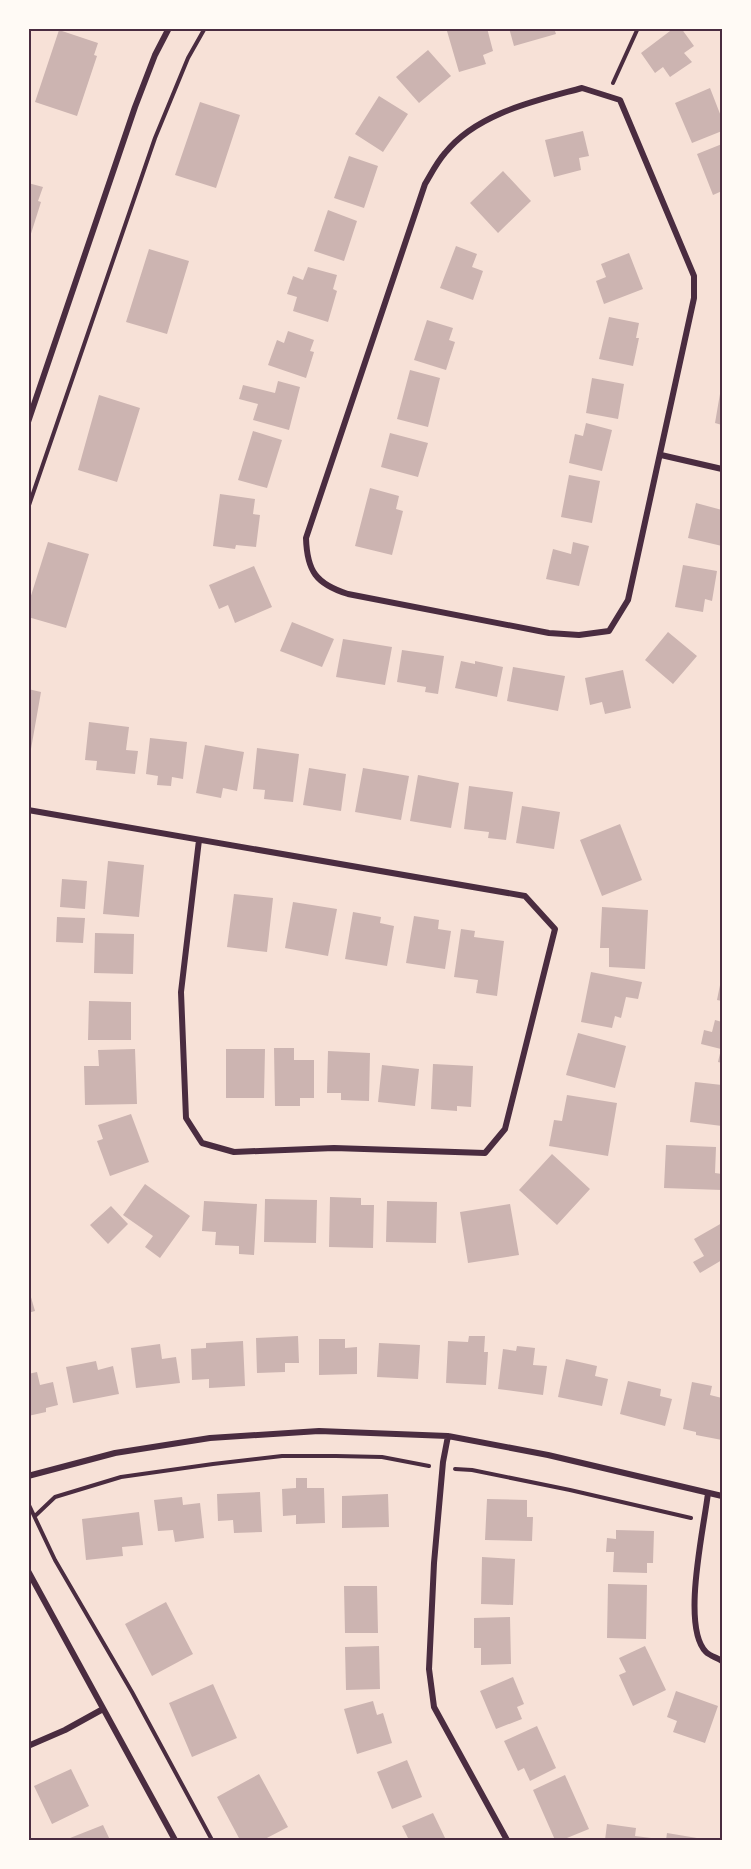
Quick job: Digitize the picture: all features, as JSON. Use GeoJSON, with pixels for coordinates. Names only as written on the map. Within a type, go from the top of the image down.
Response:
{"type":"FeatureCollection","features":[{"type":"Feature","properties":{"kind":"street"},"geometry":{"type":"LineString","coordinates":[[28,422],[135,107],[155,55],[169,28]]}},
{"type":"Feature","properties":{"kind":"street"},"geometry":{"type":"LineString","coordinates":[[582,88],[608,94],[620,100],[694,276],[694,298],[661,455],[628,600],[609,632],[579,635],[549,633],[348,594],[329,588],[314,574],[306,559],[306,538],[421,195],[425,184],[445,152],[476,126],[520,105],[582,88]]}},
{"type":"Feature","properties":{"kind":"street"},"geometry":{"type":"LineString","coordinates":[[661,455],[723,469]]}},
{"type":"Feature","properties":{"kind":"street"},"geometry":{"type":"LineString","coordinates":[[28,810],[525,896],[555,929],[505,1129],[485,1153],[334,1148],[234,1152],[202,1143],[186,1118],[181,992],[199,840]]}},
{"type":"Feature","properties":{"kind":"street"},"geometry":{"type":"LineString","coordinates":[[28,1476],[116,1453],[210,1438],[319,1431],[448,1436],[548,1455],[723,1496]]}},
{"type":"Feature","properties":{"kind":"street"},"geometry":{"type":"LineString","coordinates":[[448,1436],[443,1462],[434,1563],[429,1669],[434,1707],[507,1840]]}},
{"type":"Feature","properties":{"kind":"street"},"geometry":{"type":"LineString","coordinates":[[708,1493],[694,1597],[695,1629],[706,1651],[723,1661]]}},
{"type":"Feature","properties":{"kind":"street"},"geometry":{"type":"LineString","coordinates":[[28,1571],[175,1840]]}},
{"type":"Feature","properties":{"kind":"street"},"geometry":{"type":"LineString","coordinates":[[28,1746],[64,1730],[103,1708]]}},
{"type":"Feature","properties":{"kind":"path"},"geometry":{"type":"LineString","coordinates":[[28,508],[155,138],[188,58],[205,28]]}},
{"type":"Feature","properties":{"kind":"path"},"geometry":{"type":"LineString","coordinates":[[608,94],[638,28]]}},
{"type":"Feature","properties":{"kind":"path"},"geometry":{"type":"LineString","coordinates":[[35,1516],[55,1497],[121,1477],[213,1464],[282,1456],[336,1456],[382,1457],[417,1465]]}},
{"type":"Feature","properties":{"kind":"path"},"geometry":{"type":"LineString","coordinates":[[472,1470],[570,1490],[681,1517]]}},
{"type":"Feature","properties":{"kind":"path"},"geometry":{"type":"LineString","coordinates":[[28,1503],[55,1560],[132,1692],[212,1840]]}},
{"type":"Feature","properties":{"kind":"building"},"geometry":{"type":"Polygon","coordinates":[[[458,28],[487,28],[493,51],[483,55],[486,64],[459,72],[447,31],[458,28]]]}},
{"type":"Feature","properties":{"kind":"building"},"geometry":{"type":"Polygon","coordinates":[[[509,28],[554,28],[556,34],[514,46],[509,28]]]}},
{"type":"Feature","properties":{"kind":"building"},"geometry":{"type":"Polygon","coordinates":[[[597,28],[613,28],[613,31],[597,31],[597,28]]]}},
{"type":"Feature","properties":{"kind":"building"},"geometry":{"type":"Polygon","coordinates":[[[674,28],[681,28],[694,46],[684,53],[692,62],[670,77],[663,67],[655,73],[641,53],[674,28]]]}},
{"type":"Feature","properties":{"kind":"building"},"geometry":{"type":"Polygon","coordinates":[[[59,30],[98,43],[94,55],[97,56],[77,116],[35,102],[59,30]]]}},
{"type":"Feature","properties":{"kind":"building"},"geometry":{"type":"Polygon","coordinates":[[[428,50],[451,76],[419,103],[396,77],[428,50]]]}},
{"type":"Feature","properties":{"kind":"building"},"geometry":{"type":"Polygon","coordinates":[[[710,88],[722,119],[722,131],[692,143],[675,103],[710,88]]]}},
{"type":"Feature","properties":{"kind":"building"},"geometry":{"type":"Polygon","coordinates":[[[379,96],[408,114],[383,152],[355,134],[379,96]]]}},
{"type":"Feature","properties":{"kind":"building"},"geometry":{"type":"Polygon","coordinates":[[[200,102],[240,115],[216,188],[175,175],[200,102]]]}},
{"type":"Feature","properties":{"kind":"building"},"geometry":{"type":"Polygon","coordinates":[[[583,131],[589,156],[579,158],[581,170],[554,177],[545,140],[583,131]]]}},
{"type":"Feature","properties":{"kind":"building"},"geometry":{"type":"Polygon","coordinates":[[[722,144],[722,191],[713,195],[697,154],[722,144]]]}},
{"type":"Feature","properties":{"kind":"building"},"geometry":{"type":"Polygon","coordinates":[[[349,156],[378,166],[364,208],[334,198],[349,156]]]}},
{"type":"Feature","properties":{"kind":"building"},"geometry":{"type":"Polygon","coordinates":[[[503,171],[531,201],[498,233],[470,203],[503,171]]]}},
{"type":"Feature","properties":{"kind":"building"},"geometry":{"type":"Polygon","coordinates":[[[28,183],[43,187],[38,201],[41,202],[29,240],[28,183]]]}},
{"type":"Feature","properties":{"kind":"building"},"geometry":{"type":"Polygon","coordinates":[[[328,210],[357,221],[344,261],[314,251],[328,210]]]}},
{"type":"Feature","properties":{"kind":"building"},"geometry":{"type":"Polygon","coordinates":[[[456,246],[477,254],[472,267],[483,271],[473,300],[440,288],[456,246]]]}},
{"type":"Feature","properties":{"kind":"building"},"geometry":{"type":"Polygon","coordinates":[[[149,249],[189,261],[167,334],[126,322],[149,249]]]}},
{"type":"Feature","properties":{"kind":"building"},"geometry":{"type":"Polygon","coordinates":[[[629,253],[643,289],[604,304],[596,281],[606,277],[601,264],[629,253]]]}},
{"type":"Feature","properties":{"kind":"building"},"geometry":{"type":"Polygon","coordinates":[[[308,267],[337,275],[333,289],[337,291],[328,322],[293,311],[297,297],[287,294],[293,276],[303,280],[308,267]]]}},
{"type":"Feature","properties":{"kind":"building"},"geometry":{"type":"Polygon","coordinates":[[[609,317],[639,323],[636,338],[639,338],[633,366],[599,359],[609,317]]]}},
{"type":"Feature","properties":{"kind":"building"},"geometry":{"type":"Polygon","coordinates":[[[427,320],[453,328],[449,340],[455,342],[446,370],[414,360],[427,320]]]}},
{"type":"Feature","properties":{"kind":"building"},"geometry":{"type":"Polygon","coordinates":[[[288,331],[314,340],[310,351],[314,352],[306,378],[268,365],[277,340],[284,343],[288,331]]]}},
{"type":"Feature","properties":{"kind":"building"},"geometry":{"type":"Polygon","coordinates":[[[410,370],[440,378],[428,427],[397,419],[410,370]]]}},
{"type":"Feature","properties":{"kind":"building"},"geometry":{"type":"Polygon","coordinates":[[[592,378],[624,384],[618,419],[586,413],[592,378]]]}},
{"type":"Feature","properties":{"kind":"building"},"geometry":{"type":"Polygon","coordinates":[[[278,381],[300,387],[289,430],[253,420],[258,404],[239,399],[243,385],[275,393],[278,381]]]}},
{"type":"Feature","properties":{"kind":"building"},"geometry":{"type":"Polygon","coordinates":[[[722,388],[722,425],[715,423],[722,388]]]}},
{"type":"Feature","properties":{"kind":"building"},"geometry":{"type":"Polygon","coordinates":[[[99,395],[140,408],[117,482],[78,470],[99,395]]]}},
{"type":"Feature","properties":{"kind":"building"},"geometry":{"type":"Polygon","coordinates":[[[586,423],[612,430],[602,471],[569,463],[575,434],[583,436],[586,423]]]}},
{"type":"Feature","properties":{"kind":"building"},"geometry":{"type":"Polygon","coordinates":[[[253,431],[282,440],[267,488],[238,480],[253,431]]]}},
{"type":"Feature","properties":{"kind":"building"},"geometry":{"type":"Polygon","coordinates":[[[390,433],[428,443],[418,477],[381,467],[390,433]]]}},
{"type":"Feature","properties":{"kind":"building"},"geometry":{"type":"Polygon","coordinates":[[[569,475],[600,481],[592,523],[561,517],[569,475]]]}},
{"type":"Feature","properties":{"kind":"building"},"geometry":{"type":"Polygon","coordinates":[[[370,488],[399,496],[396,509],[403,511],[392,555],[355,546],[370,488]]]}},
{"type":"Feature","properties":{"kind":"building"},"geometry":{"type":"Polygon","coordinates":[[[220,494],[255,499],[253,514],[260,515],[256,547],[236,545],[235,549],[213,546],[220,494]]]}},
{"type":"Feature","properties":{"kind":"building"},"geometry":{"type":"Polygon","coordinates":[[[696,503],[722,510],[722,546],[688,538],[696,503]]]}},
{"type":"Feature","properties":{"kind":"building"},"geometry":{"type":"Polygon","coordinates":[[[48,542],[89,554],[66,628],[28,617],[28,605],[48,542]]]}},
{"type":"Feature","properties":{"kind":"building"},"geometry":{"type":"Polygon","coordinates":[[[573,542],[589,546],[579,586],[546,579],[553,549],[571,554],[573,542]]]}},
{"type":"Feature","properties":{"kind":"building"},"geometry":{"type":"Polygon","coordinates":[[[683,565],[717,571],[712,601],[705,599],[703,612],[675,607],[683,565]]]}},
{"type":"Feature","properties":{"kind":"building"},"geometry":{"type":"Polygon","coordinates":[[[254,566],[272,607],[235,623],[228,605],[219,609],[209,585],[254,566]]]}},
{"type":"Feature","properties":{"kind":"building"},"geometry":{"type":"Polygon","coordinates":[[[292,622],[334,639],[322,667],[280,651],[292,622]]]}},
{"type":"Feature","properties":{"kind":"building"},"geometry":{"type":"Polygon","coordinates":[[[668,632],[697,656],[673,684],[645,660],[668,632]]]}},
{"type":"Feature","properties":{"kind":"building"},"geometry":{"type":"Polygon","coordinates":[[[343,639],[392,647],[385,685],[336,677],[343,639]]]}},
{"type":"Feature","properties":{"kind":"building"},"geometry":{"type":"Polygon","coordinates":[[[402,650],[444,656],[438,694],[425,692],[426,687],[397,682],[402,650]]]}},
{"type":"Feature","properties":{"kind":"building"},"geometry":{"type":"Polygon","coordinates":[[[461,661],[475,664],[475,661],[503,667],[497,697],[455,688],[461,661]]]}},
{"type":"Feature","properties":{"kind":"building"},"geometry":{"type":"Polygon","coordinates":[[[513,667],[565,676],[558,711],[507,701],[513,667]]]}},
{"type":"Feature","properties":{"kind":"building"},"geometry":{"type":"Polygon","coordinates":[[[623,670],[631,708],[605,714],[602,702],[590,705],[585,678],[623,670]]]}},
{"type":"Feature","properties":{"kind":"building"},"geometry":{"type":"Polygon","coordinates":[[[28,689],[41,692],[31,749],[28,749],[28,689]]]}},
{"type":"Feature","properties":{"kind":"building"},"geometry":{"type":"Polygon","coordinates":[[[89,722],[129,727],[126,750],[138,751],[135,774],[96,770],[97,761],[85,760],[89,722]]]}},
{"type":"Feature","properties":{"kind":"building"},"geometry":{"type":"Polygon","coordinates":[[[150,738],[187,742],[183,779],[172,777],[171,786],[157,785],[158,776],[146,774],[150,738]]]}},
{"type":"Feature","properties":{"kind":"building"},"geometry":{"type":"Polygon","coordinates":[[[205,745],[244,752],[237,791],[223,788],[221,798],[196,793],[205,745]]]}},
{"type":"Feature","properties":{"kind":"building"},"geometry":{"type":"Polygon","coordinates":[[[257,748],[299,754],[293,802],[264,799],[265,790],[253,789],[257,748]]]}},
{"type":"Feature","properties":{"kind":"building"},"geometry":{"type":"Polygon","coordinates":[[[309,768],[346,774],[341,811],[303,805],[309,768]]]}},
{"type":"Feature","properties":{"kind":"building"},"geometry":{"type":"Polygon","coordinates":[[[363,768],[409,776],[401,820],[355,812],[363,768]]]}},
{"type":"Feature","properties":{"kind":"building"},"geometry":{"type":"Polygon","coordinates":[[[418,775],[459,783],[451,828],[410,821],[418,775]]]}},
{"type":"Feature","properties":{"kind":"building"},"geometry":{"type":"Polygon","coordinates":[[[469,786],[513,792],[506,840],[488,838],[489,832],[464,829],[469,786]]]}},
{"type":"Feature","properties":{"kind":"building"},"geometry":{"type":"Polygon","coordinates":[[[522,806],[560,812],[554,849],[516,843],[522,806]]]}},
{"type":"Feature","properties":{"kind":"building"},"geometry":{"type":"Polygon","coordinates":[[[620,824],[642,880],[602,896],[580,840],[620,824]]]}},
{"type":"Feature","properties":{"kind":"building"},"geometry":{"type":"Polygon","coordinates":[[[108,861],[144,865],[139,917],[103,914],[108,861]]]}},
{"type":"Feature","properties":{"kind":"building"},"geometry":{"type":"Polygon","coordinates":[[[62,879],[87,881],[85,909],[60,907],[62,879]]]}},
{"type":"Feature","properties":{"kind":"building"},"geometry":{"type":"Polygon","coordinates":[[[234,894],[273,898],[267,952],[227,947],[234,894]]]}},
{"type":"Feature","properties":{"kind":"building"},"geometry":{"type":"Polygon","coordinates":[[[293,902],[337,909],[328,956],[285,948],[293,902]]]}},
{"type":"Feature","properties":{"kind":"building"},"geometry":{"type":"Polygon","coordinates":[[[602,907],[648,910],[645,969],[609,967],[609,948],[600,948],[602,907]]]}},
{"type":"Feature","properties":{"kind":"building"},"geometry":{"type":"Polygon","coordinates":[[[353,912],[381,917],[380,923],[394,926],[387,966],[345,959],[353,912]]]}},
{"type":"Feature","properties":{"kind":"building"},"geometry":{"type":"Polygon","coordinates":[[[414,916],[439,920],[438,929],[451,931],[445,969],[406,963],[414,916]]]}},
{"type":"Feature","properties":{"kind":"building"},"geometry":{"type":"Polygon","coordinates":[[[57,917],[85,918],[83,943],[56,942],[57,917]]]}},
{"type":"Feature","properties":{"kind":"building"},"geometry":{"type":"Polygon","coordinates":[[[461,929],[475,931],[474,937],[504,941],[497,996],[476,993],[478,980],[454,977],[461,929]]]}},
{"type":"Feature","properties":{"kind":"building"},"geometry":{"type":"Polygon","coordinates":[[[95,933],[134,934],[133,974],[94,973],[95,933]]]}},
{"type":"Feature","properties":{"kind":"building"},"geometry":{"type":"Polygon","coordinates":[[[591,972],[642,982],[638,999],[626,997],[621,1018],[615,1016],[612,1028],[581,1022],[591,972]]]}},
{"type":"Feature","properties":{"kind":"building"},"geometry":{"type":"Polygon","coordinates":[[[722,980],[722,1001],[717,1000],[722,980]]]}},
{"type":"Feature","properties":{"kind":"building"},"geometry":{"type":"Polygon","coordinates":[[[89,1001],[131,1002],[131,1040],[88,1040],[89,1001]]]}},
{"type":"Feature","properties":{"kind":"building"},"geometry":{"type":"Polygon","coordinates":[[[715,1020],[722,1022],[722,1063],[718,1062],[721,1049],[701,1044],[704,1030],[712,1032],[715,1020]]]}},
{"type":"Feature","properties":{"kind":"building"},"geometry":{"type":"Polygon","coordinates":[[[578,1033],[626,1046],[615,1088],[566,1075],[578,1033]]]}},
{"type":"Feature","properties":{"kind":"building"},"geometry":{"type":"Polygon","coordinates":[[[274,1048],[294,1048],[294,1060],[314,1060],[314,1098],[300,1098],[300,1106],[275,1106],[274,1048]]]}},
{"type":"Feature","properties":{"kind":"building"},"geometry":{"type":"Polygon","coordinates":[[[135,1049],[137,1104],[85,1105],[84,1066],[99,1066],[98,1050],[135,1049]]]}},
{"type":"Feature","properties":{"kind":"building"},"geometry":{"type":"Polygon","coordinates":[[[226,1049],[265,1049],[264,1098],[226,1098],[226,1049]]]}},
{"type":"Feature","properties":{"kind":"building"},"geometry":{"type":"Polygon","coordinates":[[[328,1051],[370,1053],[369,1101],[341,1100],[341,1093],[327,1093],[328,1051]]]}},
{"type":"Feature","properties":{"kind":"building"},"geometry":{"type":"Polygon","coordinates":[[[433,1064],[473,1066],[471,1107],[457,1106],[457,1111],[431,1109],[433,1064]]]}},
{"type":"Feature","properties":{"kind":"building"},"geometry":{"type":"Polygon","coordinates":[[[382,1065],[419,1069],[415,1106],[378,1102],[382,1065]]]}},
{"type":"Feature","properties":{"kind":"building"},"geometry":{"type":"Polygon","coordinates":[[[695,1082],[722,1085],[722,1126],[690,1122],[695,1082]]]}},
{"type":"Feature","properties":{"kind":"building"},"geometry":{"type":"Polygon","coordinates":[[[567,1095],[617,1103],[608,1156],[549,1146],[554,1120],[562,1121],[567,1095]]]}},
{"type":"Feature","properties":{"kind":"building"},"geometry":{"type":"Polygon","coordinates":[[[131,1114],[149,1162],[110,1176],[97,1141],[103,1139],[98,1125],[131,1114]]]}},
{"type":"Feature","properties":{"kind":"building"},"geometry":{"type":"Polygon","coordinates":[[[666,1145],[716,1147],[715,1173],[722,1174],[722,1190],[664,1188],[666,1145]]]}},
{"type":"Feature","properties":{"kind":"building"},"geometry":{"type":"Polygon","coordinates":[[[552,1154],[590,1189],[557,1225],[519,1190],[552,1154]]]}},
{"type":"Feature","properties":{"kind":"building"},"geometry":{"type":"Polygon","coordinates":[[[145,1184],[190,1216],[160,1258],[145,1247],[153,1236],[123,1215],[145,1184]]]}},
{"type":"Feature","properties":{"kind":"building"},"geometry":{"type":"Polygon","coordinates":[[[330,1197],[361,1198],[361,1205],[374,1205],[373,1248],[329,1247],[330,1197]]]}},
{"type":"Feature","properties":{"kind":"building"},"geometry":{"type":"Polygon","coordinates":[[[265,1199],[317,1200],[316,1243],[264,1242],[265,1199]]]}},
{"type":"Feature","properties":{"kind":"building"},"geometry":{"type":"Polygon","coordinates":[[[204,1201],[257,1204],[254,1255],[239,1254],[239,1246],[215,1245],[216,1232],[202,1231],[204,1201]]]}},
{"type":"Feature","properties":{"kind":"building"},"geometry":{"type":"Polygon","coordinates":[[[387,1201],[437,1202],[436,1243],[386,1242],[387,1201]]]}},
{"type":"Feature","properties":{"kind":"building"},"geometry":{"type":"Polygon","coordinates":[[[510,1204],[519,1255],[468,1263],[460,1212],[510,1204]]]}},
{"type":"Feature","properties":{"kind":"building"},"geometry":{"type":"Polygon","coordinates":[[[111,1206],[128,1224],[108,1244],[90,1225],[111,1206]]]}},
{"type":"Feature","properties":{"kind":"building"},"geometry":{"type":"Polygon","coordinates":[[[722,1223],[722,1260],[700,1273],[693,1262],[704,1256],[694,1239],[722,1223]]]}},
{"type":"Feature","properties":{"kind":"building"},"geometry":{"type":"Polygon","coordinates":[[[28,1287],[35,1311],[28,1313],[28,1287]]]}},
{"type":"Feature","properties":{"kind":"building"},"geometry":{"type":"Polygon","coordinates":[[[298,1336],[299,1363],[285,1363],[285,1372],[257,1373],[256,1338],[298,1336]]]}},
{"type":"Feature","properties":{"kind":"building"},"geometry":{"type":"Polygon","coordinates":[[[469,1336],[485,1336],[484,1352],[488,1352],[486,1385],[446,1383],[448,1341],[468,1342],[469,1336]]]}},
{"type":"Feature","properties":{"kind":"building"},"geometry":{"type":"Polygon","coordinates":[[[319,1339],[345,1339],[345,1348],[357,1347],[357,1374],[319,1375],[319,1339]]]}},
{"type":"Feature","properties":{"kind":"building"},"geometry":{"type":"Polygon","coordinates":[[[243,1341],[245,1386],[209,1388],[209,1379],[192,1380],[191,1349],[206,1348],[206,1343],[243,1341]]]}},
{"type":"Feature","properties":{"kind":"building"},"geometry":{"type":"Polygon","coordinates":[[[379,1343],[420,1345],[418,1379],[377,1377],[379,1343]]]}},
{"type":"Feature","properties":{"kind":"building"},"geometry":{"type":"Polygon","coordinates":[[[160,1344],[162,1359],[176,1357],[180,1383],[136,1388],[131,1348],[160,1344]]]}},
{"type":"Feature","properties":{"kind":"building"},"geometry":{"type":"Polygon","coordinates":[[[517,1346],[535,1348],[533,1365],[547,1366],[543,1395],[498,1389],[503,1349],[516,1351],[517,1346]]]}},
{"type":"Feature","properties":{"kind":"building"},"geometry":{"type":"Polygon","coordinates":[[[566,1359],[597,1366],[595,1376],[608,1379],[602,1406],[558,1397],[566,1359]]]}},
{"type":"Feature","properties":{"kind":"building"},"geometry":{"type":"Polygon","coordinates":[[[96,1361],[98,1370],[113,1366],[119,1394],[73,1403],[66,1367],[96,1361]]]}},
{"type":"Feature","properties":{"kind":"building"},"geometry":{"type":"Polygon","coordinates":[[[37,1372],[40,1385],[53,1382],[58,1405],[46,1408],[46,1412],[28,1416],[28,1374],[37,1372]]]}},
{"type":"Feature","properties":{"kind":"building"},"geometry":{"type":"Polygon","coordinates":[[[628,1381],[661,1389],[660,1396],[672,1399],[665,1426],[620,1414],[628,1381]]]}},
{"type":"Feature","properties":{"kind":"building"},"geometry":{"type":"Polygon","coordinates":[[[692,1382],[712,1386],[710,1395],[722,1398],[720,1408],[722,1408],[722,1440],[696,1435],[696,1432],[683,1429],[692,1382]]]}},
{"type":"Feature","properties":{"kind":"building"},"geometry":{"type":"Polygon","coordinates":[[[296,1478],[307,1478],[307,1488],[324,1488],[325,1523],[296,1524],[296,1515],[283,1516],[282,1489],[296,1488],[296,1478]]]}},
{"type":"Feature","properties":{"kind":"building"},"geometry":{"type":"Polygon","coordinates":[[[260,1492],[262,1532],[234,1533],[233,1520],[218,1521],[217,1494],[260,1492]]]}},
{"type":"Feature","properties":{"kind":"building"},"geometry":{"type":"Polygon","coordinates":[[[388,1494],[389,1527],[342,1528],[342,1496],[388,1494]]]}},
{"type":"Feature","properties":{"kind":"building"},"geometry":{"type":"Polygon","coordinates":[[[182,1497],[183,1505],[200,1503],[204,1538],[175,1542],[173,1530],[158,1531],[154,1500],[182,1497]]]}},
{"type":"Feature","properties":{"kind":"building"},"geometry":{"type":"Polygon","coordinates":[[[487,1499],[527,1500],[527,1517],[533,1517],[532,1541],[485,1540],[487,1499]]]}},
{"type":"Feature","properties":{"kind":"building"},"geometry":{"type":"Polygon","coordinates":[[[139,1512],[143,1545],[122,1547],[123,1556],[86,1560],[82,1519],[139,1512]]]}},
{"type":"Feature","properties":{"kind":"building"},"geometry":{"type":"Polygon","coordinates":[[[616,1530],[654,1531],[653,1563],[647,1563],[647,1573],[613,1572],[614,1552],[606,1552],[607,1538],[616,1539],[616,1530]]]}},
{"type":"Feature","properties":{"kind":"building"},"geometry":{"type":"Polygon","coordinates":[[[482,1557],[515,1559],[513,1605],[481,1604],[482,1557]]]}},
{"type":"Feature","properties":{"kind":"building"},"geometry":{"type":"Polygon","coordinates":[[[608,1584],[647,1585],[646,1639],[607,1638],[608,1584]]]}},
{"type":"Feature","properties":{"kind":"building"},"geometry":{"type":"Polygon","coordinates":[[[344,1586],[377,1586],[378,1633],[345,1633],[344,1586]]]}},
{"type":"Feature","properties":{"kind":"building"},"geometry":{"type":"Polygon","coordinates":[[[166,1602],[193,1654],[152,1676],[125,1624],[166,1602]]]}},
{"type":"Feature","properties":{"kind":"building"},"geometry":{"type":"Polygon","coordinates":[[[510,1617],[511,1664],[481,1665],[481,1648],[474,1648],[474,1618],[510,1617]]]}},
{"type":"Feature","properties":{"kind":"building"},"geometry":{"type":"Polygon","coordinates":[[[379,1646],[380,1689],[346,1690],[345,1647],[379,1646]]]}},
{"type":"Feature","properties":{"kind":"building"},"geometry":{"type":"Polygon","coordinates":[[[645,1646],[666,1690],[633,1706],[619,1675],[626,1672],[619,1658],[645,1646]]]}},
{"type":"Feature","properties":{"kind":"building"},"geometry":{"type":"Polygon","coordinates":[[[513,1677],[524,1704],[517,1707],[522,1719],[496,1729],[480,1691],[513,1677]]]}},
{"type":"Feature","properties":{"kind":"building"},"geometry":{"type":"Polygon","coordinates":[[[213,1684],[237,1738],[192,1757],[169,1703],[213,1684]]]}},
{"type":"Feature","properties":{"kind":"building"},"geometry":{"type":"Polygon","coordinates":[[[676,1691],[718,1706],[705,1743],[673,1732],[677,1721],[667,1717],[676,1691]]]}},
{"type":"Feature","properties":{"kind":"building"},"geometry":{"type":"Polygon","coordinates":[[[373,1701],[377,1715],[383,1713],[392,1743],[357,1754],[344,1709],[373,1701]]]}},
{"type":"Feature","properties":{"kind":"building"},"geometry":{"type":"Polygon","coordinates":[[[537,1726],[556,1768],[530,1781],[524,1768],[518,1771],[504,1741],[537,1726]]]}},
{"type":"Feature","properties":{"kind":"building"},"geometry":{"type":"Polygon","coordinates":[[[407,1760],[422,1797],[392,1809],[377,1772],[407,1760]]]}},
{"type":"Feature","properties":{"kind":"building"},"geometry":{"type":"Polygon","coordinates":[[[71,1769],[89,1806],[52,1824],[34,1786],[71,1769]]]}},
{"type":"Feature","properties":{"kind":"building"},"geometry":{"type":"Polygon","coordinates":[[[259,1774],[288,1827],[263,1840],[240,1840],[217,1797],[259,1774]]]}},
{"type":"Feature","properties":{"kind":"building"},"geometry":{"type":"Polygon","coordinates":[[[565,1775],[589,1829],[562,1840],[555,1840],[533,1790],[565,1775]]]}},
{"type":"Feature","properties":{"kind":"building"},"geometry":{"type":"Polygon","coordinates":[[[433,1813],[446,1840],[409,1840],[402,1826],[433,1813]]]}},
{"type":"Feature","properties":{"kind":"building"},"geometry":{"type":"Polygon","coordinates":[[[607,1824],[636,1828],[635,1836],[651,1838],[650,1840],[605,1840],[607,1824]]]}},
{"type":"Feature","properties":{"kind":"building"},"geometry":{"type":"Polygon","coordinates":[[[103,1825],[110,1840],[65,1840],[103,1825]]]}},
{"type":"Feature","properties":{"kind":"building"},"geometry":{"type":"Polygon","coordinates":[[[667,1833],[697,1838],[697,1840],[666,1840],[667,1833]]]}}]}
